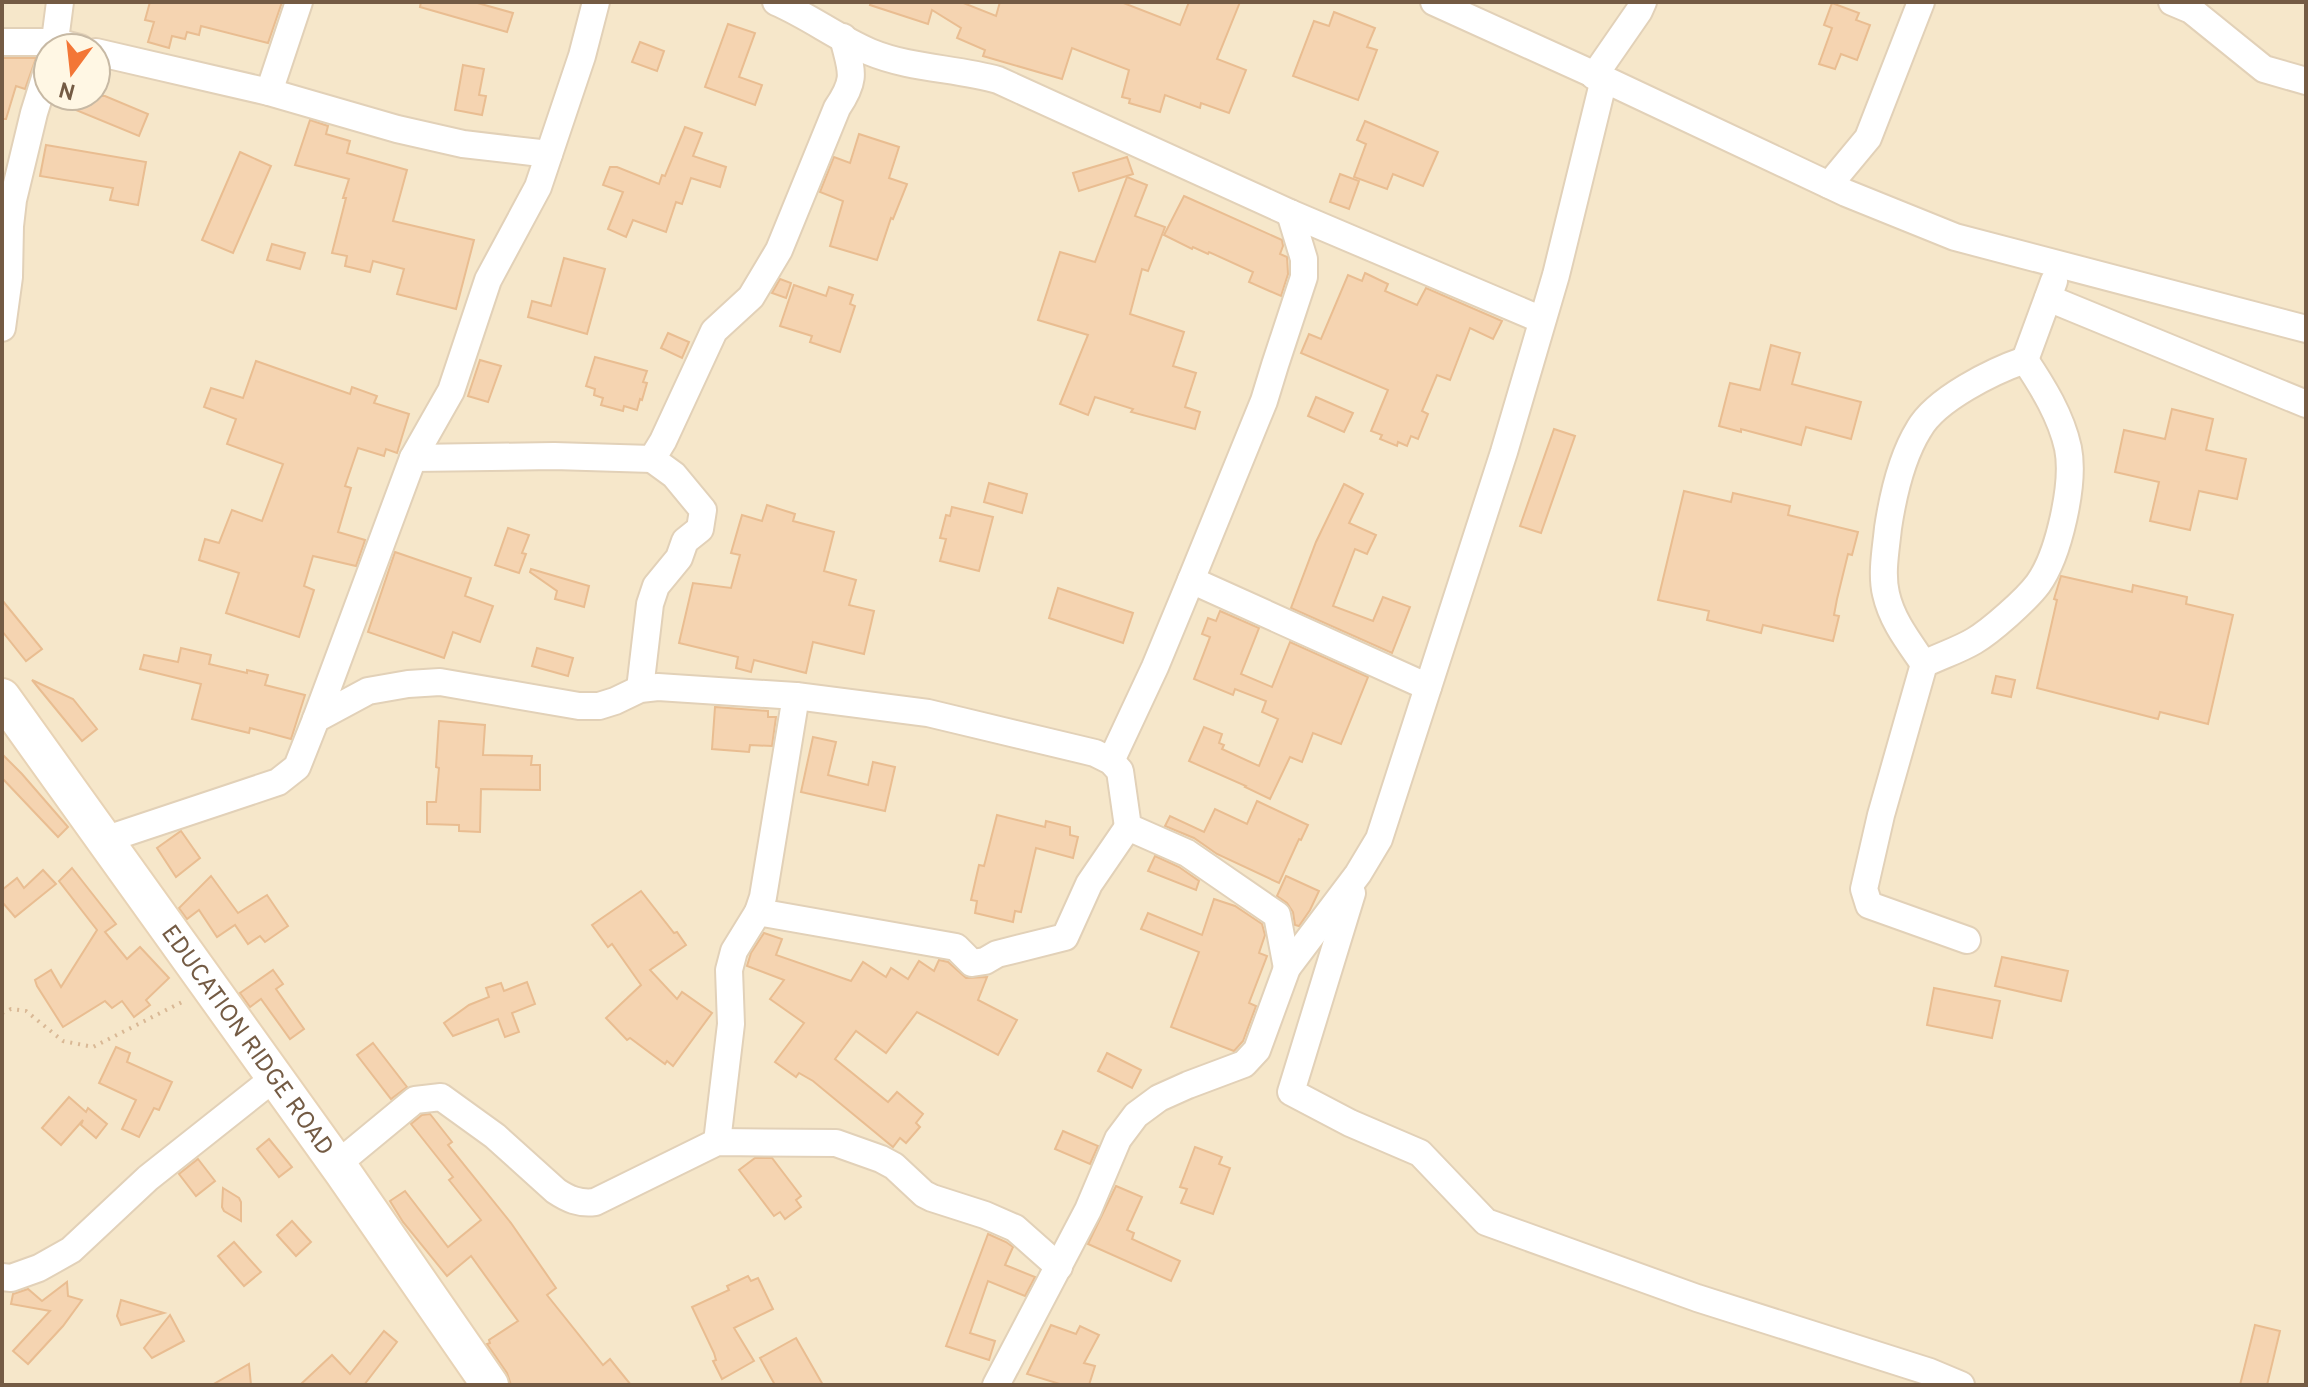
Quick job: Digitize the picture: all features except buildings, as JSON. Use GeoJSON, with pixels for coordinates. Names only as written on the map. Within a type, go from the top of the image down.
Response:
{"type":"FeatureCollection","features":[{"type":"Feature","properties":{"kind":"main road","name":"EDUCATION RIDGE ROAD"},"geometry":{"type":"LineString","coordinates":[[2,697],[342,1171],[490,1385]]}},
{"type":"Feature","properties":{"kind":"street"},"geometry":{"type":"LineString","coordinates":[[60,2],[62,32]]}},
{"type":"Feature","properties":{"kind":"street"},"geometry":{"type":"LineString","coordinates":[[269,92],[299,2]]}},
{"type":"Feature","properties":{"kind":"street"},"geometry":{"type":"LineString","coordinates":[[104,840],[278,782],[297,767],[413,458],[451,391],[488,280],[530,204],[582,56],[596,2]]}},
{"type":"Feature","properties":{"kind":"street"},"geometry":{"type":"LineString","coordinates":[[776,2],[870,51],[918,66],[998,80],[1290,213],[1542,320]]}},
{"type":"Feature","properties":{"kind":"street"},"geometry":{"type":"LineString","coordinates":[[1434,2],[1829,185],[1955,237],[2306,329]]}},
{"type":"Feature","properties":{"kind":"street"},"geometry":{"type":"LineString","coordinates":[[996,1385],[1088,1210],[1118,1139],[1136,1115],[1159,1098],[1244,1064],[1257,1050],[1287,968],[1358,874],[1379,839],[1504,452],[1556,275],[1599,77],[1643,2]]}},
{"type":"Feature","properties":{"kind":"street"},"geometry":{"type":"LineString","coordinates":[[1829,185],[1868,138],[1921,2]]}},
{"type":"Feature","properties":{"kind":"street"},"geometry":{"type":"LineString","coordinates":[[2172,2],[2191,10],[2264,69],[2306,81]]}},
{"type":"Feature","properties":{"kind":"street"},"geometry":{"type":"LineString","coordinates":[[652,459],[714,331],[751,297],[787,234],[837,108],[852,81],[843,37]]}},
{"type":"Feature","properties":{"kind":"street"},"geometry":{"type":"LineString","coordinates":[[2,42],[32,44]]}},
{"type":"Feature","properties":{"kind":"street"},"geometry":{"type":"LineString","coordinates":[[112,56],[269,92],[397,129],[463,144],[549,154]]}},
{"type":"Feature","properties":{"kind":"street"},"geometry":{"type":"LineString","coordinates":[[2,328],[9,277],[13,200],[34,112]]}},
{"type":"Feature","properties":{"kind":"street"},"geometry":{"type":"LineString","coordinates":[[1111,761],[1191,580],[1264,401],[1304,277],[1304,259],[1290,213]]}},
{"type":"Feature","properties":{"kind":"street"},"geometry":{"type":"LineString","coordinates":[[1924,664],[1895,622],[1886,592],[1885,558],[1892,500],[1920,427],[1965,388],[2000,369],[2025,360],[2060,266]]}},
{"type":"Feature","properties":{"kind":"street"},"geometry":{"type":"LineString","coordinates":[[2048,298],[2306,404]]}},
{"type":"Feature","properties":{"kind":"street"},"geometry":{"type":"LineString","coordinates":[[1967,940],[1869,905],[1864,889],[1881,815],[1924,664],[1975,641],[2017,606],[2039,582],[2052,555],[2067,505],[2070,474],[2068,447],[2050,399],[2025,360]]}},
{"type":"Feature","properties":{"kind":"street"},"geometry":{"type":"LineString","coordinates":[[413,458],[554,456],[652,459],[674,475],[703,510],[700,529],[685,541],[679,558],[656,586],[650,604],[640,689]]}},
{"type":"Feature","properties":{"kind":"street"},"geometry":{"type":"LineString","coordinates":[[1191,580],[1428,687]]}},
{"type":"Feature","properties":{"kind":"street"},"geometry":{"type":"LineString","coordinates":[[316,719],[368,691],[408,684],[440,682],[579,706],[599,706],[640,689],[658,687],[796,696],[928,713],[1095,753],[1111,761],[1120,771],[1128,827],[1089,884],[1065,937],[972,963],[956,947],[758,912]]}},
{"type":"Feature","properties":{"kind":"street"},"geometry":{"type":"LineString","coordinates":[[717,1142],[731,1024],[729,970],[734,951],[758,912],[763,897],[796,696]]}},
{"type":"Feature","properties":{"kind":"street"},"geometry":{"type":"LineString","coordinates":[[1128,827],[1187,853],[1277,915],[1287,968]]}},
{"type":"Feature","properties":{"kind":"street"},"geometry":{"type":"LineString","coordinates":[[1358,874],[1291,1092],[1350,1123],[1420,1153],[1486,1222],[1697,1298],[1930,1372],[1961,1385]]}},
{"type":"Feature","properties":{"kind":"street"},"geometry":{"type":"LineString","coordinates":[[2,1277],[11,1278],[39,1268],[71,1250],[148,1178],[274,1078]]}},
{"type":"Feature","properties":{"kind":"street"},"geometry":{"type":"LineString","coordinates":[[342,1171],[346,1157],[415,1100],[424,1097],[441,1097],[495,1136],[556,1191],[585,1203],[595,1202],[717,1142],[836,1143],[894,1166],[924,1194],[1015,1228],[1059,1267]]}},
{"type":"Feature","properties":{"kind":"path"},"geometry":{"type":"LineString","coordinates":[[2,1013],[11,1009],[26,1011],[63,1041],[93,1047],[210,988]]}},
{"type":"Feature","properties":{"kind":"shaded area"},"geometry":{"type":"Polygon","coordinates":[[[2,2],[2306,2],[2306,1385],[2,1385],[2,2]]]}}]}
